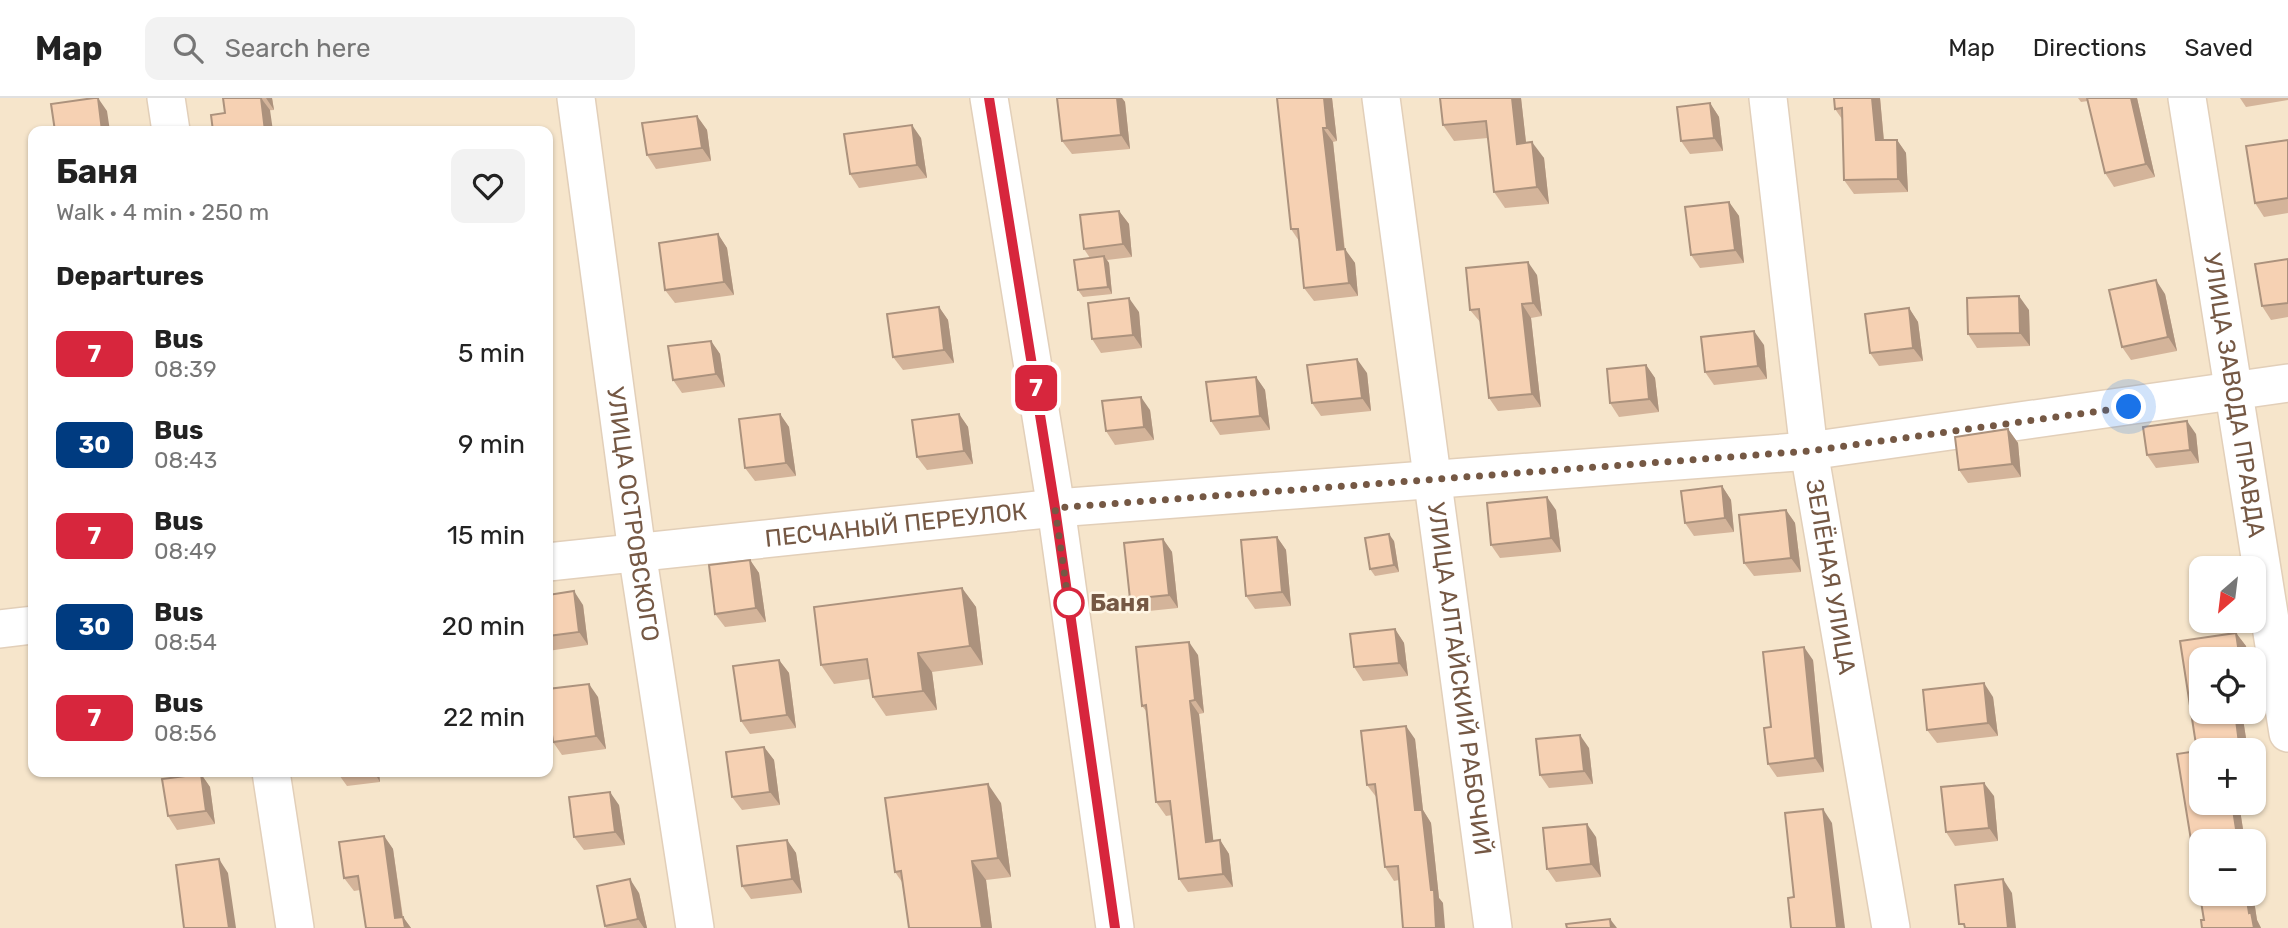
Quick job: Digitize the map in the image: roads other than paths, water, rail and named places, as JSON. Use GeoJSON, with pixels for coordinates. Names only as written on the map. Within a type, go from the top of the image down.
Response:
{"type":"FeatureCollection","features":[{"type":"Feature","properties":{"kind":"street"},"geometry":{"type":"LineString","coordinates":[[166,98],[170,126]]}},
{"type":"Feature","properties":{"kind":"street","name":"УЛИЦА ОСТРОВСКОГО"},"geometry":{"type":"LineString","coordinates":[[576,98],[637,552],[695,928]]}},
{"type":"Feature","properties":{"kind":"street"},"geometry":{"type":"LineString","coordinates":[[989,98],[1055,508],[1115,928]]}},
{"type":"Feature","properties":{"kind":"street","name":"УЛИЦА АЛТАЙСКИЙ РАБОЧИЙ"},"geometry":{"type":"LineString","coordinates":[[1381,98],[1493,928]]}},
{"type":"Feature","properties":{"kind":"street","name":"ЗЕЛЁНАЯ УЛИЦА"},"geometry":{"type":"LineString","coordinates":[[1768,98],[1809,451],[1891,928]]}},
{"type":"Feature","properties":{"kind":"street","name":"УЛИЦА ЗАВОДА ПРАВДА"},"geometry":{"type":"LineString","coordinates":[[2187,98],[2288,733]]}},
{"type":"Feature","properties":{"kind":"street","name":"ПЕСЧАНЫЙ ПЕРЕУЛОК"},"geometry":{"type":"LineString","coordinates":[[553,561],[1055,508],[1809,451],[2235,393],[2288,383]]}},
{"type":"Feature","properties":{"kind":"street"},"geometry":{"type":"LineString","coordinates":[[0,629],[28,626]]}},
{"type":"Feature","properties":{"kind":"street"},"geometry":{"type":"LineString","coordinates":[[272,777],[295,928]]}},
{"type":"Feature","properties":{"kind":"place","name":"Баня"},"geometry":{"type":"Point","coordinates":[1069,603]}}]}
